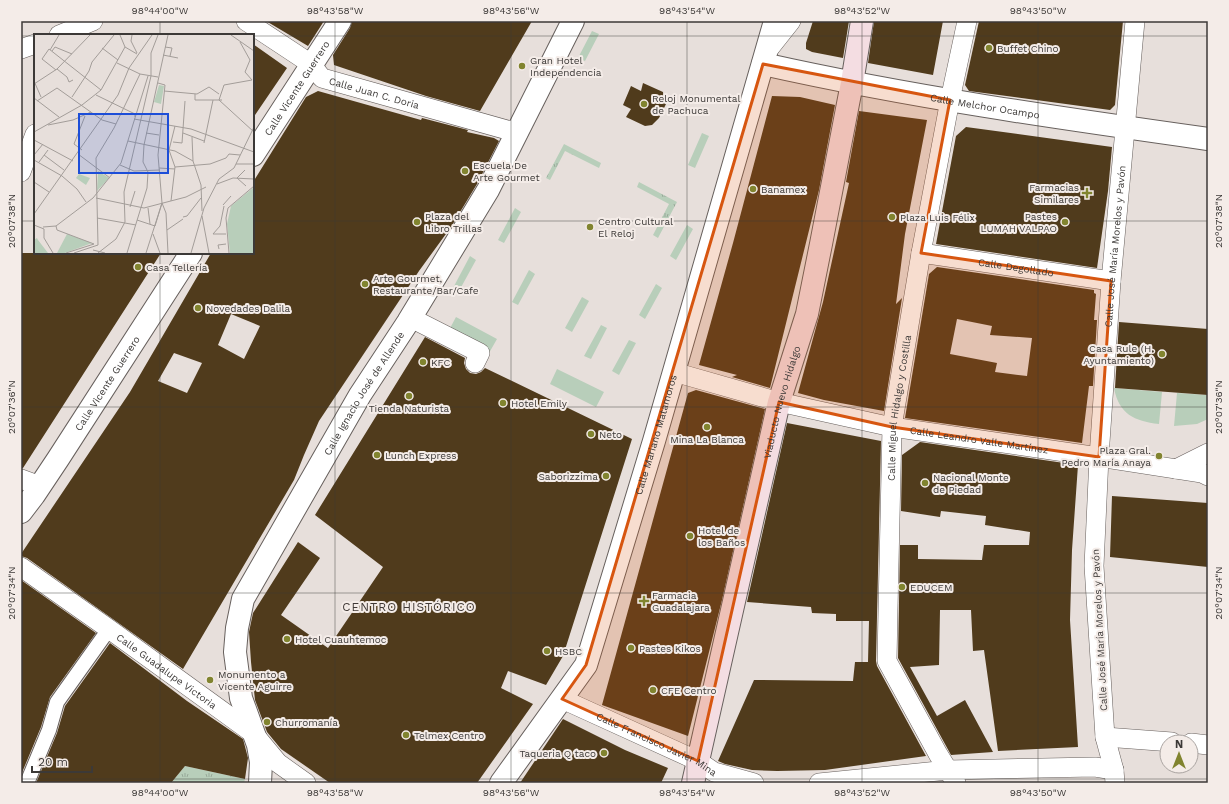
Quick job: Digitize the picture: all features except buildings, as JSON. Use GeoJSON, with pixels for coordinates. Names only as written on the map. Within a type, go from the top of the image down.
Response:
{"type":"FeatureCollection","features":[{"type":"Feature","properties":{"kind":"main road","name":"Viaducto Nuevo Hidalgo"},"geometry":{"type":"LineString","coordinates":[[693,783],[779,402],[807,314],[822,244],[862,21]]}},
{"type":"Feature","properties":{"kind":"street","name":"Calle Juan C. Doria"},"geometry":{"type":"LineString","coordinates":[[246,21],[311,64],[322,78],[518,133]]}},
{"type":"Feature","properties":{"kind":"street","name":"Calle Vicente Guerrero"},"geometry":{"type":"LineString","coordinates":[[254,154],[340,21]]}},
{"type":"Feature","properties":{"kind":"street","name":"Calle Ignacio José de Allende"},"geometry":{"type":"LineString","coordinates":[[260,783],[260,757],[258,745],[241,698],[235,652],[237,628],[243,599],[360,395],[411,318],[488,190],[573,21]]}},
{"type":"Feature","properties":{"kind":"street","name":"Calle Mariano Matamoros"},"geometry":{"type":"LineString","coordinates":[[501,783],[586,665],[654,441],[775,21]]}},
{"type":"Feature","properties":{"kind":"street"},"geometry":{"type":"LineString","coordinates":[[765,58],[791,21]]}},
{"type":"Feature","properties":{"kind":"street","name":"Calle Miguel Hidalgo y Costilla"},"geometry":{"type":"LineString","coordinates":[[952,777],[887,661],[892,427],[921,253],[950,100],[967,21]]}},
{"type":"Feature","properties":{"kind":"street","name":"Calle José María Morelos y Pavón"},"geometry":{"type":"LineString","coordinates":[[1114,776],[1105,737],[1094,566],[1099,457],[1111,281],[1135,21]]}},
{"type":"Feature","properties":{"kind":"street"},"geometry":{"type":"LineString","coordinates":[[62,34],[87,27]]}},
{"type":"Feature","properties":{"kind":"street"},"geometry":{"type":"LineString","coordinates":[[21,49],[34,44]]}},
{"type":"Feature","properties":{"kind":"street","name":"Calle Melchor Ocampo"},"geometry":{"type":"LineString","coordinates":[[765,58],[852,83],[950,100],[1208,139]]}},
{"type":"Feature","properties":{"kind":"street"},"geometry":{"type":"LineString","coordinates":[[21,172],[34,137]]}},
{"type":"Feature","properties":{"kind":"street","name":"Calle Degollado"},"geometry":{"type":"LineString","coordinates":[[921,253],[1111,281]]}},
{"type":"Feature","properties":{"kind":"street","name":"Calle Vicente Guerrero"},"geometry":{"type":"LineString","coordinates":[[21,512],[30,483],[190,254]]}},
{"type":"Feature","properties":{"kind":"street"},"geometry":{"type":"LineString","coordinates":[[411,318],[480,353],[475,362]]}},
{"type":"Feature","properties":{"kind":"street","name":"Calle Leandro Valle Martínez"},"geometry":{"type":"LineString","coordinates":[[674,372],[779,402],[892,427],[1099,457],[1202,473],[1208,476]]}},
{"type":"Feature","properties":{"kind":"street"},"geometry":{"type":"LineString","coordinates":[[1176,469],[1208,453]]}},
{"type":"Feature","properties":{"kind":"street","name":"Calle Guadalupe Victoria"},"geometry":{"type":"LineString","coordinates":[[21,567],[254,734],[278,763],[306,783]]}},
{"type":"Feature","properties":{"kind":"street"},"geometry":{"type":"LineString","coordinates":[[27,783],[49,730],[57,702],[109,629]]}},
{"type":"Feature","properties":{"kind":"street","name":"Calle Francisco Javier Mina"},"geometry":{"type":"LineString","coordinates":[[562,699],[698,761],[714,772],[754,783]]}},
{"type":"Feature","properties":{"kind":"street"},"geometry":{"type":"LineString","coordinates":[[1105,737],[1159,741]]}},
{"type":"Feature","properties":{"kind":"street"},"geometry":{"type":"LineString","coordinates":[[819,783],[952,777],[1095,767],[1114,776]]}},
{"type":"Feature","properties":{"kind":"highlighted area"},"geometry":{"type":"Polygon","coordinates":[[[763,64],[950,100],[921,253],[1111,281],[1099,457],[892,427],[779,402],[698,761],[562,699],[586,665],[763,64]]]}},
{"type":"Feature","properties":{"kind":"green space"},"geometry":{"type":"Polygon","coordinates":[[[592,31],[599,34],[585,61],[578,58],[592,31]]]}},
{"type":"Feature","properties":{"kind":"green space"},"geometry":{"type":"Polygon","coordinates":[[[702,133],[709,136],[695,168],[688,165],[702,133]]]}},
{"type":"Feature","properties":{"kind":"green space"},"geometry":{"type":"Polygon","coordinates":[[[564,144],[601,163],[599,168],[565,151],[550,180],[546,178],[564,144]]]}},
{"type":"Feature","properties":{"kind":"green space"},"geometry":{"type":"Polygon","coordinates":[[[639,182],[677,202],[658,238],[653,235],[669,204],[637,187],[639,182]]]}},
{"type":"Feature","properties":{"kind":"green space"},"geometry":{"type":"Polygon","coordinates":[[[515,208],[521,212],[504,243],[498,240],[515,208]]]}},
{"type":"Feature","properties":{"kind":"green space"},"geometry":{"type":"Polygon","coordinates":[[[687,225],[693,229],[676,260],[670,256],[687,225]]]}},
{"type":"Feature","properties":{"kind":"green space"},"geometry":{"type":"Polygon","coordinates":[[[470,256],[476,260],[459,291],[453,288],[470,256]]]}},
{"type":"Feature","properties":{"kind":"green space"},"geometry":{"type":"Polygon","coordinates":[[[529,270],[535,274],[518,305],[512,302],[529,270]]]}},
{"type":"Feature","properties":{"kind":"green space"},"geometry":{"type":"Polygon","coordinates":[[[656,284],[662,288],[645,319],[639,315],[656,284]]]}},
{"type":"Feature","properties":{"kind":"green space"},"geometry":{"type":"Polygon","coordinates":[[[582,297],[589,301],[572,332],[565,328],[582,297]]]}},
{"type":"Feature","properties":{"kind":"green space"},"geometry":{"type":"Polygon","coordinates":[[[456,317],[497,339],[489,353],[448,332],[456,317]]]}},
{"type":"Feature","properties":{"kind":"green space"},"geometry":{"type":"Polygon","coordinates":[[[601,325],[607,328],[591,359],[584,356],[601,325]]]}},
{"type":"Feature","properties":{"kind":"green space"},"geometry":{"type":"Polygon","coordinates":[[[629,340],[636,343],[619,375],[612,371],[629,340]]]}},
{"type":"Feature","properties":{"kind":"green space"},"geometry":{"type":"Polygon","coordinates":[[[557,369],[604,392],[596,407],[550,384],[557,369]]]}},
{"type":"Feature","properties":{"kind":"green space"},"geometry":{"type":"Polygon","coordinates":[[[1114,388],[1162,392],[1159,424],[1142,421],[1129,415],[1116,397],[1114,388]]]}},
{"type":"Feature","properties":{"kind":"green space"},"geometry":{"type":"Polygon","coordinates":[[[1177,393],[1208,395],[1208,419],[1197,424],[1174,426],[1177,393]]]}},
{"type":"Feature","properties":{"kind":"green space"},"geometry":{"type":"Polygon","coordinates":[[[185,766],[245,779],[244,783],[171,783],[185,766]]]}},
{"type":"Feature","properties":{"kind":"place","name":"Buffet Chino"},"geometry":{"type":"Point","coordinates":[989,48]}},
{"type":"Feature","properties":{"kind":"place","name":"Gran Hotel Independencia"},"geometry":{"type":"Point","coordinates":[522,66]}},
{"type":"Feature","properties":{"kind":"place","name":"Reloj Monumental de Pachuca"},"geometry":{"type":"Point","coordinates":[644,104]}},
{"type":"Feature","properties":{"kind":"place","name":"Escuela De Arte Gourmet"},"geometry":{"type":"Point","coordinates":[465,171]}},
{"type":"Feature","properties":{"kind":"place","name":"Banamex"},"geometry":{"type":"Point","coordinates":[753,189]}},
{"type":"Feature","properties":{"kind":"place","name":"Farmacias Similares"},"geometry":{"type":"Point","coordinates":[1087,193]}},
{"type":"Feature","properties":{"kind":"place","name":"Plaza Luis Félix"},"geometry":{"type":"Point","coordinates":[892,217]}},
{"type":"Feature","properties":{"kind":"place","name":"Plaza del Libro Trillas"},"geometry":{"type":"Point","coordinates":[417,222]}},
{"type":"Feature","properties":{"kind":"place","name":"Pastes LUMAH VALPAO"},"geometry":{"type":"Point","coordinates":[1065,222]}},
{"type":"Feature","properties":{"kind":"place","name":"Centro Cultural El Reloj"},"geometry":{"type":"Point","coordinates":[590,227]}},
{"type":"Feature","properties":{"kind":"place","name":"Casa Tellería"},"geometry":{"type":"Point","coordinates":[138,267]}},
{"type":"Feature","properties":{"kind":"place","name":"Arte Gourmet, Restaurante/Bar/Cafe"},"geometry":{"type":"Point","coordinates":[365,284]}},
{"type":"Feature","properties":{"kind":"place","name":"Novedades Dalila"},"geometry":{"type":"Point","coordinates":[198,308]}},
{"type":"Feature","properties":{"kind":"place","name":"Casa Rule (H. Ayuntamiento)"},"geometry":{"type":"Point","coordinates":[1162,354]}},
{"type":"Feature","properties":{"kind":"place","name":"KFC"},"geometry":{"type":"Point","coordinates":[423,362]}},
{"type":"Feature","properties":{"kind":"place","name":"Tienda Naturista"},"geometry":{"type":"Point","coordinates":[409,396]}},
{"type":"Feature","properties":{"kind":"place","name":"Hotel Emily"},"geometry":{"type":"Point","coordinates":[503,403]}},
{"type":"Feature","properties":{"kind":"place","name":"Mina La Blanca"},"geometry":{"type":"Point","coordinates":[707,427]}},
{"type":"Feature","properties":{"kind":"place","name":"Neto"},"geometry":{"type":"Point","coordinates":[591,434]}},
{"type":"Feature","properties":{"kind":"place","name":"Lunch Express"},"geometry":{"type":"Point","coordinates":[377,455]}},
{"type":"Feature","properties":{"kind":"place","name":"Plaza Gral. Pedro María Anaya"},"geometry":{"type":"Point","coordinates":[1159,456]}},
{"type":"Feature","properties":{"kind":"place","name":"Saborizzima"},"geometry":{"type":"Point","coordinates":[606,476]}},
{"type":"Feature","properties":{"kind":"place","name":"Nacional Monte de Piedad"},"geometry":{"type":"Point","coordinates":[925,483]}},
{"type":"Feature","properties":{"kind":"place","name":"Hotel de los Baños"},"geometry":{"type":"Point","coordinates":[690,536]}},
{"type":"Feature","properties":{"kind":"place","name":"EDUCEM"},"geometry":{"type":"Point","coordinates":[902,587]}},
{"type":"Feature","properties":{"kind":"place","name":"Farmacia Guadalajara"},"geometry":{"type":"Point","coordinates":[644,601]}},
{"type":"Feature","properties":{"kind":"place","name":"Hotel Cuauhtemoc"},"geometry":{"type":"Point","coordinates":[287,639]}},
{"type":"Feature","properties":{"kind":"place","name":"Pastes Kikos"},"geometry":{"type":"Point","coordinates":[631,648]}},
{"type":"Feature","properties":{"kind":"place","name":"HSBC"},"geometry":{"type":"Point","coordinates":[547,651]}},
{"type":"Feature","properties":{"kind":"place","name":"Monumento a Vicente Aguirre"},"geometry":{"type":"Point","coordinates":[210,680]}},
{"type":"Feature","properties":{"kind":"place","name":"CFE Centro"},"geometry":{"type":"Point","coordinates":[653,690]}},
{"type":"Feature","properties":{"kind":"place","name":"Churromanía"},"geometry":{"type":"Point","coordinates":[267,722]}},
{"type":"Feature","properties":{"kind":"place","name":"Telmex Centro"},"geometry":{"type":"Point","coordinates":[406,735]}},
{"type":"Feature","properties":{"kind":"place","name":"Taqueria Q taco"},"geometry":{"type":"Point","coordinates":[604,753]}},
{"type":"Feature","properties":{"kind":"district","name":"CENTRO HISTÓRICO"},"geometry":{"type":"Point","coordinates":[409,607]}}]}
